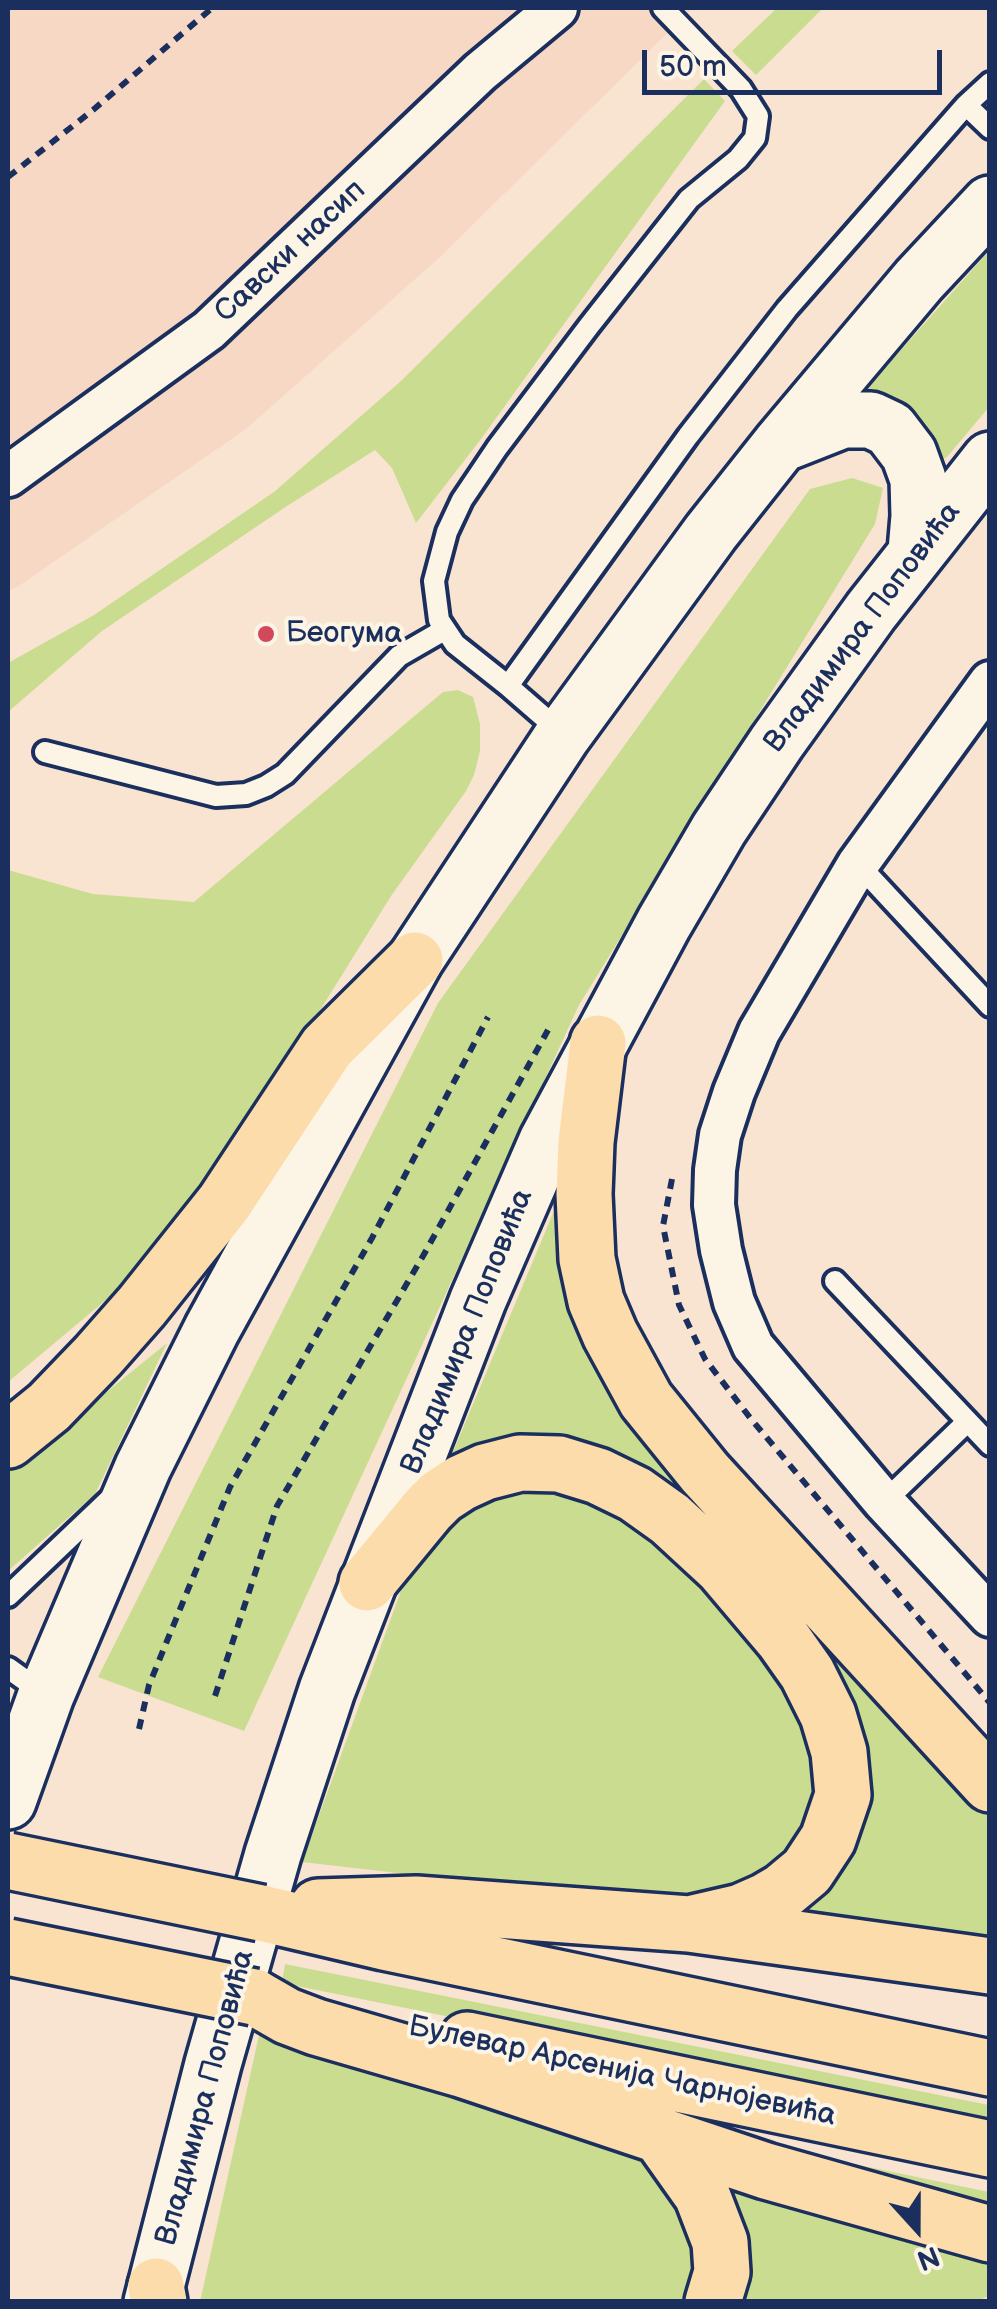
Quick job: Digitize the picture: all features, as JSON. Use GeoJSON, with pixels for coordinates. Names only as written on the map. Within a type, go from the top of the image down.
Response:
{"type":"FeatureCollection","features":[{"type":"Feature","properties":{"kind":"highway"},"geometry":{"type":"LineString","coordinates":[[8,1440],[49,1407],[142,1306],[224,1203],[327,1047],[415,960]]}},
{"type":"Feature","properties":{"kind":"highway"},"geometry":{"type":"LineString","coordinates":[[573,1036],[586,1142],[587,1258],[596,1301],[646,1400],[706,1473],[990,1784]]}},
{"type":"Feature","properties":{"kind":"highway"},"geometry":{"type":"LineString","coordinates":[[367,1583],[441,1496],[485,1472],[520,1463],[559,1464],[598,1476],[635,1494],[722,1568],[806,1673],[828,1715],[839,1752],[843,1795],[828,1839],[795,1881],[741,1912],[689,1924]]}},
{"type":"Feature","properties":{"kind":"highway"},"geometry":{"type":"LineString","coordinates":[[8,1861],[990,2068]]}},
{"type":"Feature","properties":{"kind":"highway"},"geometry":{"type":"LineString","coordinates":[[261,1913],[299,1907],[416,1904],[689,1924],[990,1966]]}},
{"type":"Feature","properties":{"kind":"highway","name":"Булевар Арсенија Чарнојевића"},"geometry":{"type":"LineString","coordinates":[[8,1947],[990,2149]]}},
{"type":"Feature","properties":{"kind":"highway"},"geometry":{"type":"LineString","coordinates":[[254,1996],[287,2016],[316,2027],[461,2069],[766,2171],[990,2234]]}},
{"type":"Feature","properties":{"kind":"highway"},"geometry":{"type":"LineString","coordinates":[[661,2138],[702,2195],[720,2242],[722,2272],[713,2302]]}},
{"type":"Feature","properties":{"kind":"main road"},"geometry":{"type":"LineString","coordinates":[[8,1800],[27,1682],[144,1467],[212,1328],[415,960],[563,734],[710,532],[919,280],[990,204]]}},
{"type":"Feature","properties":{"kind":"main road"},"geometry":{"type":"LineString","coordinates":[[780,445],[842,420],[871,420],[890,429],[910,454],[918,478],[920,516],[916,551]]}},
{"type":"Feature","properties":{"kind":"main road","name":"Владимира Поповића"},"geometry":{"type":"LineString","coordinates":[[156,2296],[213,2064],[273,1854],[327,1690],[478,1300],[547,1142],[573,1036],[664,923],[776,742],[916,551],[990,460]]}},
{"type":"Feature","properties":{"kind":"street","name":"Савски насип"},"geometry":{"type":"LineString","coordinates":[[8,476],[209,330],[480,72],[557,8]]}},
{"type":"Feature","properties":{"kind":"street"},"geometry":{"type":"LineString","coordinates":[[990,682],[858,864],[759,1032],[720,1135],[714,1205],[734,1302],[752,1346],[884,1502],[990,1616]]}},
{"type":"Feature","properties":{"kind":"lane"},"geometry":{"type":"LineString","coordinates":[[563,734],[455,644],[439,620],[434,581],[447,532],[462,500],[497,448],[690,199],[755,138],[758,116],[741,89],[662,8]]}},
{"type":"Feature","properties":{"kind":"lane"},"geometry":{"type":"LineString","coordinates":[[508,686],[688,436],[787,309],[966,105],[990,83]]}},
{"type":"Feature","properties":{"kind":"lane"},"geometry":{"type":"LineString","coordinates":[[966,105],[990,128]]}},
{"type":"Feature","properties":{"kind":"lane"},"geometry":{"type":"LineString","coordinates":[[45,752],[216,796],[246,794],[285,774],[399,656],[444,630]]}},
{"type":"Feature","properties":{"kind":"lane"},"geometry":{"type":"LineString","coordinates":[[858,864],[990,1006]]}},
{"type":"Feature","properties":{"kind":"lane"},"geometry":{"type":"LineString","coordinates":[[835,1281],[990,1445]]}},
{"type":"Feature","properties":{"kind":"lane"},"geometry":{"type":"LineString","coordinates":[[884,1502],[968,1422]]}},
{"type":"Feature","properties":{"kind":"lane"},"geometry":{"type":"LineString","coordinates":[[8,1596],[144,1467]]}},
{"type":"Feature","properties":{"kind":"path"},"geometry":{"type":"LineString","coordinates":[[8,176],[93,110],[212,8]]}},
{"type":"Feature","properties":{"kind":"path"},"geometry":{"type":"LineString","coordinates":[[139,1729],[149,1684],[230,1488],[372,1238],[488,1017]]}},
{"type":"Feature","properties":{"kind":"path"},"geometry":{"type":"LineString","coordinates":[[216,1696],[277,1506],[423,1256],[573,1036]]}},
{"type":"Feature","properties":{"kind":"path"},"geometry":{"type":"LineString","coordinates":[[672,1176],[664,1226],[680,1305],[705,1359],[751,1420],[990,1703]]}},
{"type":"Feature","properties":{"kind":"shaded area"},"geometry":{"type":"Polygon","coordinates":[[[8,8],[693,8],[439,258],[246,429],[8,591],[8,8]]]}},
{"type":"Feature","properties":{"kind":"green space"},"geometry":{"type":"Polygon","coordinates":[[[777,8],[823,8],[756,75],[732,51],[777,8]]]}},
{"type":"Feature","properties":{"kind":"green space"},"geometry":{"type":"Polygon","coordinates":[[[704,79],[725,101],[416,523],[392,468],[375,450],[102,631],[8,712],[8,663],[94,615],[274,492],[401,381],[704,79]]]}},
{"type":"Feature","properties":{"kind":"green space"},"geometry":{"type":"Polygon","coordinates":[[[989,251],[989,407],[947,457],[940,460],[860,396],[989,251]]]}},
{"type":"Feature","properties":{"kind":"green space"},"geometry":{"type":"Polygon","coordinates":[[[852,478],[883,488],[875,524],[579,1005],[244,1731],[98,1677],[438,1003],[810,489],[852,478]]]}},
{"type":"Feature","properties":{"kind":"green space"},"geometry":{"type":"Polygon","coordinates":[[[458,690],[473,697],[480,724],[480,751],[466,791],[391,896],[260,1107],[119,1289],[8,1382],[8,870],[93,894],[194,902],[443,692],[458,690]]]}},
{"type":"Feature","properties":{"kind":"green space"},"geometry":{"type":"Polygon","coordinates":[[[559,1199],[569,1293],[989,1808],[989,1950],[782,1917],[863,1820],[689,1510],[450,1459],[559,1199]]]}},
{"type":"Feature","properties":{"kind":"green space"},"geometry":{"type":"Polygon","coordinates":[[[167,1343],[95,1494],[8,1571],[8,1472],[167,1343]]]}},
{"type":"Feature","properties":{"kind":"green space"},"geometry":{"type":"Polygon","coordinates":[[[510,1481],[588,1493],[644,1532],[711,1596],[799,1701],[823,1792],[805,1842],[755,1885],[685,1899],[590,1895],[302,1862],[418,1548],[446,1515],[510,1481]]]}},
{"type":"Feature","properties":{"kind":"green space"},"geometry":{"type":"Polygon","coordinates":[[[285,1964],[989,2105],[989,2126],[282,1983],[285,1964]]]}},
{"type":"Feature","properties":{"kind":"green space"},"geometry":{"type":"Polygon","coordinates":[[[259,2035],[455,2083],[621,2145],[659,2175],[680,2204],[696,2244],[697,2270],[688,2301],[200,2302],[259,2035]]]}},
{"type":"Feature","properties":{"kind":"green space"},"geometry":{"type":"Polygon","coordinates":[[[705,2133],[989,2192],[989,2221],[705,2133]]]}},
{"type":"Feature","properties":{"kind":"green space"},"geometry":{"type":"Polygon","coordinates":[[[720,2170],[989,2249],[989,2296],[974,2302],[738,2301],[720,2170]]]}},
{"type":"Feature","properties":{"kind":"place","name":"Беогума"},"geometry":{"type":"Point","coordinates":[266,634]}}]}
